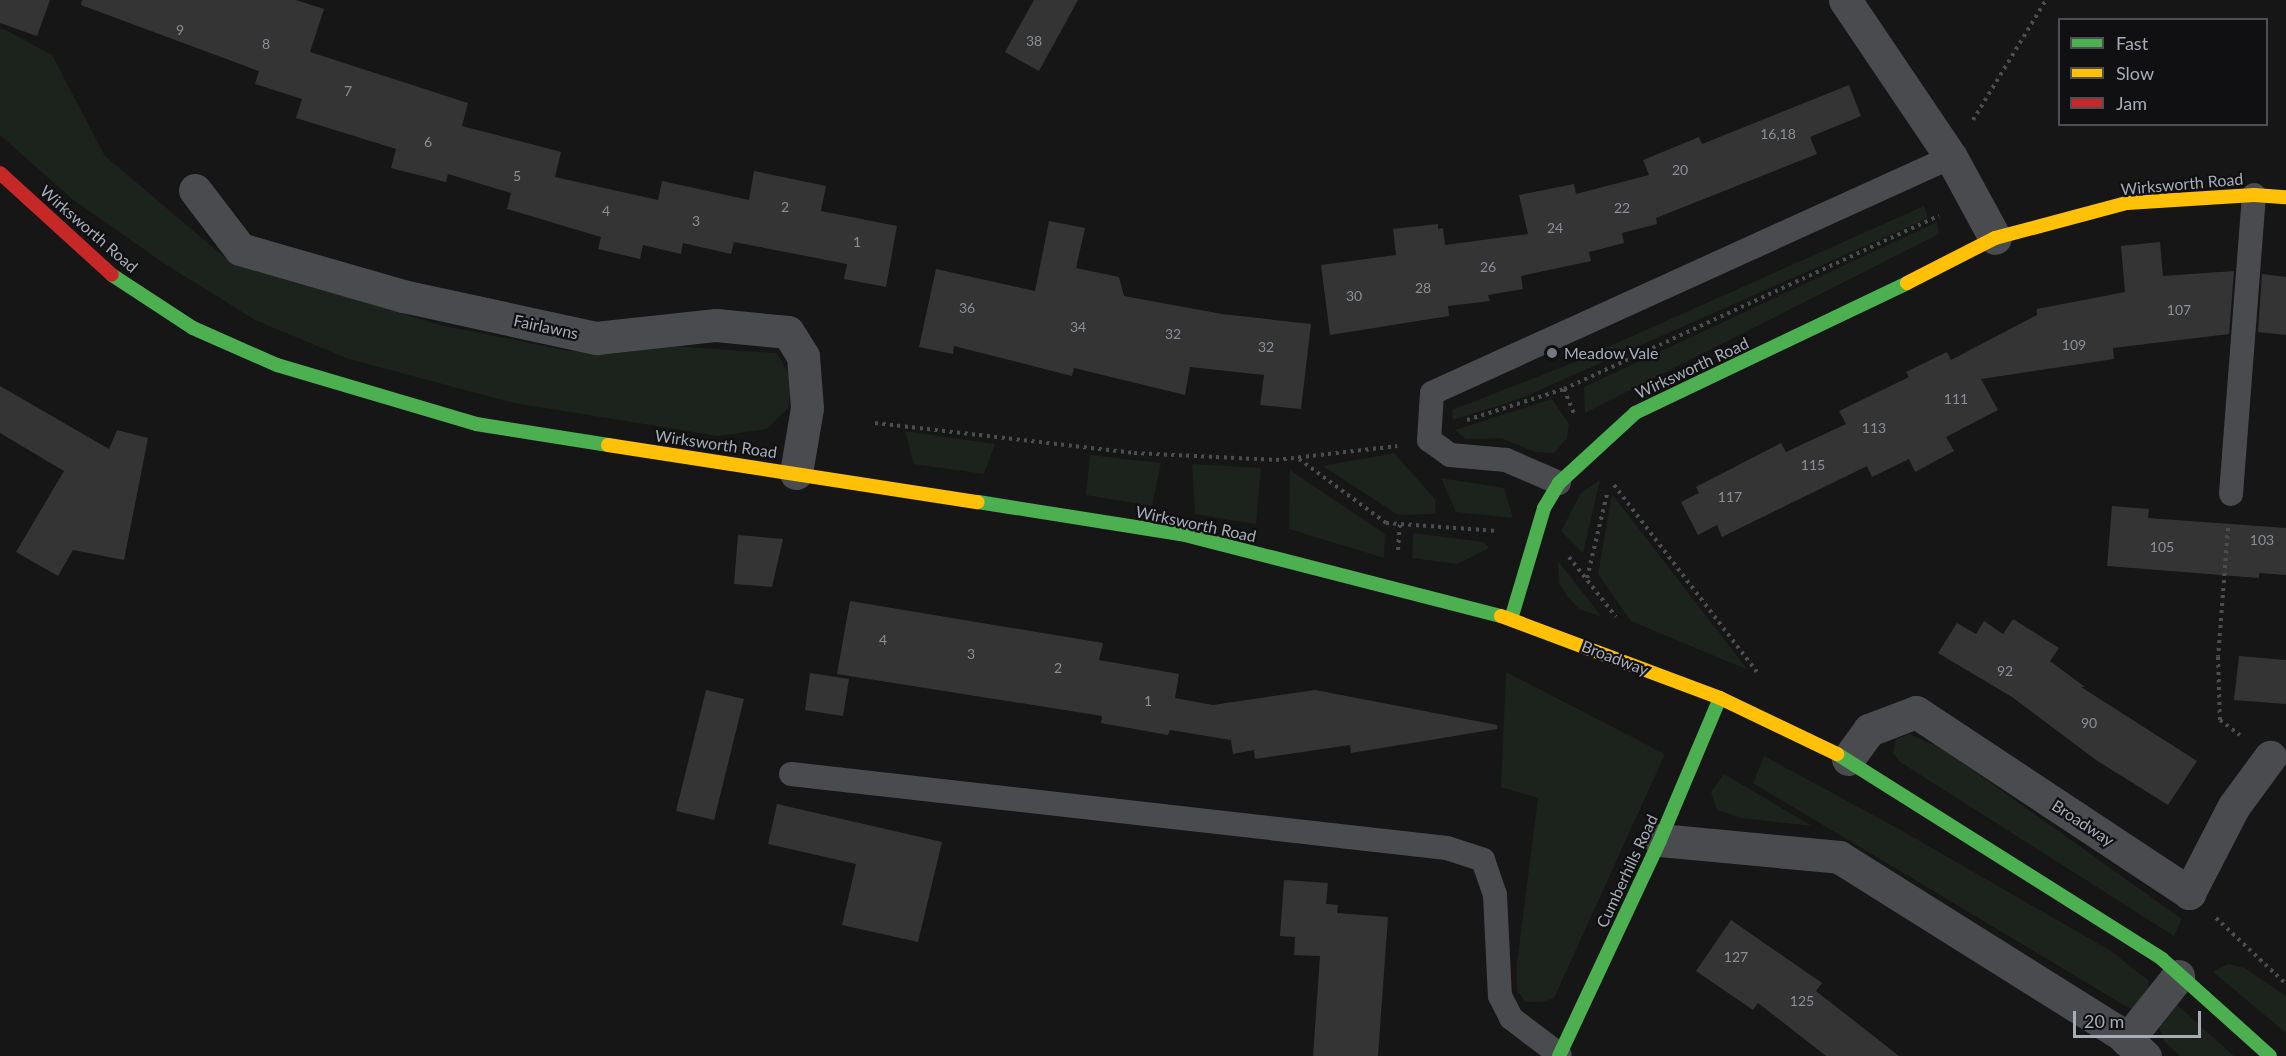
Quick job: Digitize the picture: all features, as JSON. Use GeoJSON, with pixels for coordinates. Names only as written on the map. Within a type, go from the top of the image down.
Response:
{"type":"FeatureCollection","features":[{"type":"Feature","properties":{"kind":"main road","name":"Wirksworth Road"},"geometry":{"type":"LineString","coordinates":[[0,173],[114,276],[193,328],[277,365],[476,424],[1181,534],[1511,619],[1544,508],[1559,483],[1590,451],[1635,413],[1816,329],[1995,238],[2127,202],[2254,195],[2286,197]]}},
{"type":"Feature","properties":{"kind":"main road","name":"Broadway"},"geometry":{"type":"LineString","coordinates":[[1511,619],[1720,698],[1848,759],[2162,959],[2178,976],[2270,1056]]}},
{"type":"Feature","properties":{"kind":"main road","name":"Cumberhills Road"},"geometry":{"type":"LineString","coordinates":[[1560,1055],[1660,840],[1720,698]]}},
{"type":"Feature","properties":{"kind":"street"},"geometry":{"type":"LineString","coordinates":[[1845,0],[1951,157],[1995,238]]}},
{"type":"Feature","properties":{"kind":"street","name":"Fairlawns"},"geometry":{"type":"LineString","coordinates":[[195,190],[240,249],[403,296],[596,338],[716,325],[788,332],[803,356],[807,408],[795,473]]}},
{"type":"Feature","properties":{"kind":"street","name":"Broadway"},"geometry":{"type":"LineString","coordinates":[[1848,759],[1869,730],[1916,712],[2189,893]]}},
{"type":"Feature","properties":{"kind":"street"},"geometry":{"type":"LineString","coordinates":[[2189,893],[2234,806],[2270,757]]}},
{"type":"Feature","properties":{"kind":"street"},"geometry":{"type":"LineString","coordinates":[[1660,840],[1839,857],[2136,1048],[2178,976]]}},
{"type":"Feature","properties":{"kind":"lane"},"geometry":{"type":"LineString","coordinates":[[1559,483],[1506,460],[1450,455],[1429,440],[1432,393],[1951,157]]}},
{"type":"Feature","properties":{"kind":"lane"},"geometry":{"type":"LineString","coordinates":[[2231,494],[2254,195]]}},
{"type":"Feature","properties":{"kind":"lane"},"geometry":{"type":"LineString","coordinates":[[791,774],[1447,848],[1483,860],[1495,895],[1500,996],[1511,1018],[1560,1055]]}},
{"type":"Feature","properties":{"kind":"path"},"geometry":{"type":"LineString","coordinates":[[1951,157],[2046,0]]}},
{"type":"Feature","properties":{"kind":"path"},"geometry":{"type":"LineString","coordinates":[[875,423],[1134,453],[1276,460],[1429,440],[1443,428],[1564,389],[1974,200]]}},
{"type":"Feature","properties":{"kind":"path"},"geometry":{"type":"LineString","coordinates":[[1564,389],[1590,451]]}},
{"type":"Feature","properties":{"kind":"path"},"geometry":{"type":"LineString","coordinates":[[1299,458],[1386,523],[1509,532],[1535,538],[1571,557],[1620,621],[1611,656]]}},
{"type":"Feature","properties":{"kind":"path"},"geometry":{"type":"LineString","coordinates":[[1587,579],[1610,479],[1757,671],[1741,708]]}},
{"type":"Feature","properties":{"kind":"path"},"geometry":{"type":"LineString","coordinates":[[2231,494],[2218,657],[2220,720],[2270,757]]}},
{"type":"Feature","properties":{"kind":"path"},"geometry":{"type":"LineString","coordinates":[[2189,893],[2286,984]]}},
{"type":"Feature","properties":{"kind":"shaded area"},"geometry":{"type":"Polygon","coordinates":[[[0,27],[52,55],[105,156],[229,261],[440,325],[569,351],[671,346],[777,353],[792,379],[788,408],[767,429],[718,436],[514,403],[349,359],[257,321],[165,264],[72,199],[0,135],[0,27]]]}},
{"type":"Feature","properties":{"kind":"shaded area"},"geometry":{"type":"Polygon","coordinates":[[[1924,206],[1928,218],[1522,398],[1453,420],[1452,410],[1565,366],[1924,206]]]}},
{"type":"Feature","properties":{"kind":"shaded area"},"geometry":{"type":"Polygon","coordinates":[[[1937,222],[1939,234],[1585,413],[1584,387],[1937,222]]]}},
{"type":"Feature","properties":{"kind":"shaded area"},"geometry":{"type":"Polygon","coordinates":[[[1552,399],[1569,424],[1567,438],[1554,453],[1535,452],[1501,438],[1466,439],[1455,430],[1552,399]]]}},
{"type":"Feature","properties":{"kind":"shaded area"},"geometry":{"type":"Polygon","coordinates":[[[905,431],[995,444],[984,474],[914,464],[905,431]]]}},
{"type":"Feature","properties":{"kind":"shaded area"},"geometry":{"type":"Polygon","coordinates":[[[1394,453],[1435,499],[1436,514],[1398,515],[1323,466],[1394,453]]]}},
{"type":"Feature","properties":{"kind":"shaded area"},"geometry":{"type":"Polygon","coordinates":[[[1090,455],[1161,463],[1152,506],[1086,495],[1090,455]]]}},
{"type":"Feature","properties":{"kind":"shaded area"},"geometry":{"type":"Polygon","coordinates":[[[1192,464],[1261,468],[1256,524],[1195,514],[1192,464]]]}},
{"type":"Feature","properties":{"kind":"shaded area"},"geometry":{"type":"Polygon","coordinates":[[[1290,470],[1385,534],[1384,558],[1289,529],[1290,470]]]}},
{"type":"Feature","properties":{"kind":"shaded area"},"geometry":{"type":"Polygon","coordinates":[[[1441,478],[1504,488],[1513,518],[1456,512],[1441,478]]]}},
{"type":"Feature","properties":{"kind":"shaded area"},"geometry":{"type":"Polygon","coordinates":[[[1600,480],[1583,553],[1561,531],[1581,493],[1600,480]]]}},
{"type":"Feature","properties":{"kind":"shaded area"},"geometry":{"type":"Polygon","coordinates":[[[1612,494],[1748,670],[1631,621],[1598,574],[1612,494]]]}},
{"type":"Feature","properties":{"kind":"shaded area"},"geometry":{"type":"Polygon","coordinates":[[[1413,533],[1483,542],[1489,548],[1457,564],[1412,558],[1413,533]]]}},
{"type":"Feature","properties":{"kind":"shaded area"},"geometry":{"type":"Polygon","coordinates":[[[1558,561],[1602,617],[1579,609],[1567,596],[1559,583],[1558,561]]]}},
{"type":"Feature","properties":{"kind":"shaded area"},"geometry":{"type":"Polygon","coordinates":[[[1506,672],[1665,754],[1554,998],[1542,1002],[1525,1002],[1517,990],[1517,963],[1538,798],[1501,787],[1506,672]]]}},
{"type":"Feature","properties":{"kind":"shaded area"},"geometry":{"type":"Polygon","coordinates":[[[1910,734],[1943,749],[2182,919],[2174,936],[1900,762],[1893,753],[1896,739],[1910,734]]]}},
{"type":"Feature","properties":{"kind":"shaded area"},"geometry":{"type":"Polygon","coordinates":[[[1764,756],[1899,829],[2111,951],[2149,981],[2146,1002],[2132,1010],[1753,783],[1764,756]]]}},
{"type":"Feature","properties":{"kind":"shaded area"},"geometry":{"type":"Polygon","coordinates":[[[1724,774],[1812,826],[1741,818],[1717,810],[1711,792],[1724,774]]]}},
{"type":"Feature","properties":{"kind":"shaded area"},"geometry":{"type":"Polygon","coordinates":[[[2228,964],[2245,968],[2286,996],[2286,1033],[2213,972],[2228,964]]]}},
{"type":"Feature","properties":{"kind":"shaded area"},"geometry":{"type":"Polygon","coordinates":[[[2176,1004],[2234,1056],[2180,1056],[2164,1041],[2157,1023],[2176,1004]]]}},
{"type":"Feature","properties":{"kind":"building"},"geometry":{"type":"Polygon","coordinates":[[[0,0],[50,0],[37,36],[0,23],[0,0]]]}},
{"type":"Feature","properties":{"kind":"building"},"geometry":{"type":"Polygon","coordinates":[[[82,0],[296,0],[324,9],[310,52],[468,103],[462,126],[561,152],[555,177],[658,200],[662,181],[749,200],[754,171],[826,186],[821,211],[897,226],[886,287],[844,279],[847,264],[734,242],[731,254],[683,243],[681,254],[643,245],[640,259],[598,249],[601,237],[507,209],[511,193],[448,174],[446,182],[391,168],[396,149],[296,118],[302,99],[255,84],[259,71],[81,5],[82,0]]]}},
{"type":"Feature","properties":{"kind":"building"},"geometry":{"type":"Polygon","coordinates":[[[1034,0],[1078,0],[1039,71],[1005,52],[1034,0]]]}},
{"type":"Feature","properties":{"kind":"building"},"geometry":{"type":"Polygon","coordinates":[[[1849,85],[1861,116],[1810,137],[1817,154],[1656,218],[1657,224],[1622,233],[1624,243],[1589,252],[1591,261],[1521,276],[1523,289],[1488,295],[1490,301],[1448,306],[1449,316],[1330,335],[1321,265],[1396,255],[1393,229],[1438,224],[1438,229],[1443,228],[1445,245],[1528,234],[1519,195],[1574,184],[1576,194],[1649,175],[1643,160],[1699,137],[1702,144],[1849,85]]]}},
{"type":"Feature","properties":{"kind":"building"},"geometry":{"type":"Polygon","coordinates":[[[1049,221],[1085,228],[1076,268],[1119,277],[1124,296],[1222,314],[1311,324],[1301,409],[1260,405],[1264,375],[1190,367],[1185,395],[1074,368],[1072,376],[954,346],[953,354],[919,347],[936,269],[1035,291],[1049,221]]]}},
{"type":"Feature","properties":{"kind":"building"},"geometry":{"type":"Polygon","coordinates":[[[2160,242],[2163,276],[2234,271],[2229,334],[2113,348],[2114,359],[1981,379],[1998,410],[1946,437],[1954,451],[1915,472],[1909,459],[1872,477],[1867,466],[1722,537],[1717,525],[1698,535],[1681,502],[1699,493],[1696,487],[1781,443],[1786,452],[1846,424],[1839,411],[1909,377],[1906,372],[1947,352],[1951,360],[2037,315],[2037,309],[2125,292],[2121,246],[2160,242]]]}},
{"type":"Feature","properties":{"kind":"building"},"geometry":{"type":"Polygon","coordinates":[[[2262,274],[2286,277],[2286,335],[2258,332],[2262,274]]]}},
{"type":"Feature","properties":{"kind":"building"},"geometry":{"type":"Polygon","coordinates":[[[0,386],[109,449],[117,430],[148,438],[124,560],[73,550],[58,576],[16,552],[64,471],[0,433],[0,386]]]}},
{"type":"Feature","properties":{"kind":"building"},"geometry":{"type":"Polygon","coordinates":[[[2112,506],[2149,509],[2148,518],[2286,528],[2286,575],[2259,573],[2259,578],[2107,566],[2112,506]]]}},
{"type":"Feature","properties":{"kind":"building"},"geometry":{"type":"Polygon","coordinates":[[[738,535],[783,539],[772,587],[734,584],[738,535]]]}},
{"type":"Feature","properties":{"kind":"building"},"geometry":{"type":"Polygon","coordinates":[[[850,601],[1103,643],[1099,660],[1179,674],[1175,698],[1213,705],[1315,690],[1497,725],[1497,729],[1351,753],[1350,745],[1255,759],[1254,750],[1233,754],[1231,740],[1170,730],[1168,735],[1101,723],[1102,716],[837,674],[850,601]]]}},
{"type":"Feature","properties":{"kind":"building"},"geometry":{"type":"Polygon","coordinates":[[[2013,619],[2059,648],[2050,661],[2085,687],[2081,687],[2197,761],[2168,805],[2096,760],[2012,697],[1938,653],[1957,623],[1976,634],[1984,621],[2003,634],[2013,619]]]}},
{"type":"Feature","properties":{"kind":"building"},"geometry":{"type":"Polygon","coordinates":[[[2239,656],[2286,660],[2286,704],[2234,700],[2239,656]]]}},
{"type":"Feature","properties":{"kind":"building"},"geometry":{"type":"Polygon","coordinates":[[[810,673],[849,679],[843,716],[805,710],[810,673]]]}},
{"type":"Feature","properties":{"kind":"building"},"geometry":{"type":"Polygon","coordinates":[[[706,690],[744,699],[714,820],[676,811],[706,690]]]}},
{"type":"Feature","properties":{"kind":"building"},"geometry":{"type":"Polygon","coordinates":[[[777,804],[942,842],[918,942],[842,925],[856,864],[768,844],[777,804]]]}},
{"type":"Feature","properties":{"kind":"building"},"geometry":{"type":"Polygon","coordinates":[[[1284,880],[1328,883],[1326,904],[1338,905],[1337,913],[1388,917],[1378,1056],[1313,1056],[1320,956],[1294,955],[1295,937],[1280,936],[1284,880]]]}},
{"type":"Feature","properties":{"kind":"building"},"geometry":{"type":"Polygon","coordinates":[[[1731,920],[1822,983],[1816,991],[1899,1056],[1826,1056],[1758,1003],[1753,1010],[1696,971],[1731,920]]]}},
{"type":"Feature","properties":{"kind":"traffic: fast"},"geometry":{"type":"LineString","coordinates":[[112,275],[193,328],[277,365],[476,424],[608,445]]}},
{"type":"Feature","properties":{"kind":"traffic: fast"},"geometry":{"type":"LineString","coordinates":[[1511,619],[1544,508],[1559,483],[1635,413],[1907,283]]}},
{"type":"Feature","properties":{"kind":"traffic: fast"},"geometry":{"type":"LineString","coordinates":[[978,502],[1181,534],[1501,616]]}},
{"type":"Feature","properties":{"kind":"traffic: fast"},"geometry":{"type":"LineString","coordinates":[[1559,1056],[1660,840],[1720,698]]}},
{"type":"Feature","properties":{"kind":"traffic: fast"},"geometry":{"type":"LineString","coordinates":[[1837,754],[2162,959],[2270,1056]]}},
{"type":"Feature","properties":{"kind":"traffic: slow"},"geometry":{"type":"LineString","coordinates":[[1907,283],[1995,238],[2127,203],[2254,195],[2286,197]]}},
{"type":"Feature","properties":{"kind":"traffic: slow"},"geometry":{"type":"LineString","coordinates":[[608,445],[978,502]]}},
{"type":"Feature","properties":{"kind":"traffic: slow"},"geometry":{"type":"LineString","coordinates":[[1501,616],[1720,698],[1837,754]]}},
{"type":"Feature","properties":{"kind":"traffic: jam"},"geometry":{"type":"LineString","coordinates":[[0,173],[112,275]]}},
{"type":"Feature","properties":{"kind":"place","name":"Meadow Vale"},"geometry":{"type":"Point","coordinates":[1552,353]}}]}
